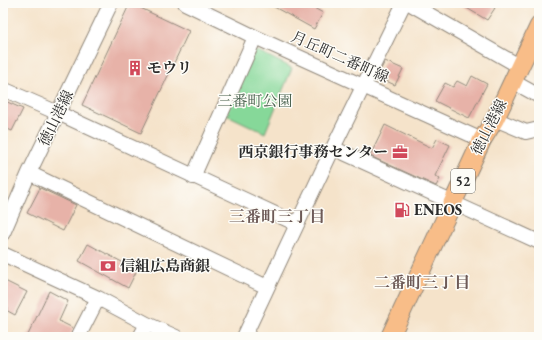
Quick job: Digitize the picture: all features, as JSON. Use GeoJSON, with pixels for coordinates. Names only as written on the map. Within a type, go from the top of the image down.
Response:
{"type":"FeatureCollection","features":[{"type":"Feature","properties":{"kind":"main road","name":"徳山港線"},"geometry":{"type":"LineString","coordinates":[[390,337],[482,140],[494,119],[539,26]]}},
{"type":"Feature","properties":{"kind":"street","name":"徳山港線"},"geometry":{"type":"LineString","coordinates":[[3,233],[29,173],[111,3]]}},
{"type":"Feature","properties":{"kind":"street","name":"月丘町二番町線"},"geometry":{"type":"LineString","coordinates":[[185,3],[255,37],[482,140]]}},
{"type":"Feature","properties":{"kind":"street"},"geometry":{"type":"LineString","coordinates":[[244,337],[333,148],[404,3]]}},
{"type":"Feature","properties":{"kind":"street"},"geometry":{"type":"LineString","coordinates":[[409,3],[516,74],[539,96]]}},
{"type":"Feature","properties":{"kind":"street"},"geometry":{"type":"LineString","coordinates":[[193,177],[255,37]]}},
{"type":"Feature","properties":{"kind":"street"},"geometry":{"type":"LineString","coordinates":[[3,88],[297,224]]}},
{"type":"Feature","properties":{"kind":"street"},"geometry":{"type":"LineString","coordinates":[[494,119],[526,132],[539,129]]}},
{"type":"Feature","properties":{"kind":"street"},"geometry":{"type":"LineString","coordinates":[[333,148],[539,242]]}},
{"type":"Feature","properties":{"kind":"street"},"geometry":{"type":"LineString","coordinates":[[29,173],[267,287]]}},
{"type":"Feature","properties":{"kind":"street"},"geometry":{"type":"LineString","coordinates":[[3,254],[98,298],[147,324],[176,337]]}},
{"type":"Feature","properties":{"kind":"street"},"geometry":{"type":"LineString","coordinates":[[78,337],[98,298]]}},
{"type":"Feature","properties":{"kind":"street"},"geometry":{"type":"LineString","coordinates":[[140,337],[147,324]]}},
{"type":"Feature","properties":{"kind":"green space","name":"三番町公園"},"geometry":{"type":"Polygon","coordinates":[[[258,51],[292,68],[265,133],[225,114],[254,52],[258,51]]]}},
{"type":"Feature","properties":{"kind":"building","name":"モウリ"},"geometry":{"type":"Polygon","coordinates":[[[130,3],[189,31],[141,133],[82,105],[130,3]]]}},
{"type":"Feature","properties":{"kind":"building"},"geometry":{"type":"Polygon","coordinates":[[[267,3],[305,3],[323,13],[314,29],[267,3]]]}},
{"type":"Feature","properties":{"kind":"building"},"geometry":{"type":"Polygon","coordinates":[[[458,3],[487,3],[495,8],[487,20],[458,3]]]}},
{"type":"Feature","properties":{"kind":"building"},"geometry":{"type":"Polygon","coordinates":[[[385,61],[403,69],[395,85],[377,77],[385,61]]]}},
{"type":"Feature","properties":{"kind":"building"},"geometry":{"type":"Polygon","coordinates":[[[472,76],[487,84],[469,118],[435,101],[445,83],[453,87],[457,81],[467,86],[472,76]]]}},
{"type":"Feature","properties":{"kind":"building"},"geometry":{"type":"Polygon","coordinates":[[[3,100],[23,109],[12,131],[3,127],[3,100]]]}},
{"type":"Feature","properties":{"kind":"building","name":"西京銀行事務センター"},"geometry":{"type":"Polygon","coordinates":[[[385,125],[432,148],[437,139],[450,145],[435,176],[440,179],[436,186],[370,156],[385,125]]]}},
{"type":"Feature","properties":{"kind":"building"},"geometry":{"type":"Polygon","coordinates":[[[40,188],[76,205],[63,231],[27,213],[40,188]]]}},
{"type":"Feature","properties":{"kind":"building"},"geometry":{"type":"Polygon","coordinates":[[[88,244],[137,270],[128,288],[79,261],[88,244]]]}},
{"type":"Feature","properties":{"kind":"building"},"geometry":{"type":"Polygon","coordinates":[[[3,280],[27,292],[15,315],[6,310],[8,307],[3,305],[3,280]]]}},
{"type":"Feature","properties":{"kind":"building"},"geometry":{"type":"Polygon","coordinates":[[[49,291],[68,301],[59,321],[73,328],[70,337],[27,337],[49,291]]]}},
{"type":"Feature","properties":{"kind":"place","name":"モウリ"},"geometry":{"type":"Point","coordinates":[135,68]}},
{"type":"Feature","properties":{"kind":"place","name":"西京銀行事務センター"},"geometry":{"type":"Point","coordinates":[400,152]}},
{"type":"Feature","properties":{"kind":"place","name":"ENEOS"},"geometry":{"type":"Point","coordinates":[402,210]}},
{"type":"Feature","properties":{"kind":"place","name":"信組広島商銀"},"geometry":{"type":"Point","coordinates":[108,266]}},
{"type":"Feature","properties":{"kind":"district","name":"三番町三丁目"},"geometry":{"type":"Point","coordinates":[277,216]}},
{"type":"Feature","properties":{"kind":"district","name":"二番町三丁目"},"geometry":{"type":"Point","coordinates":[422,282]}}]}
